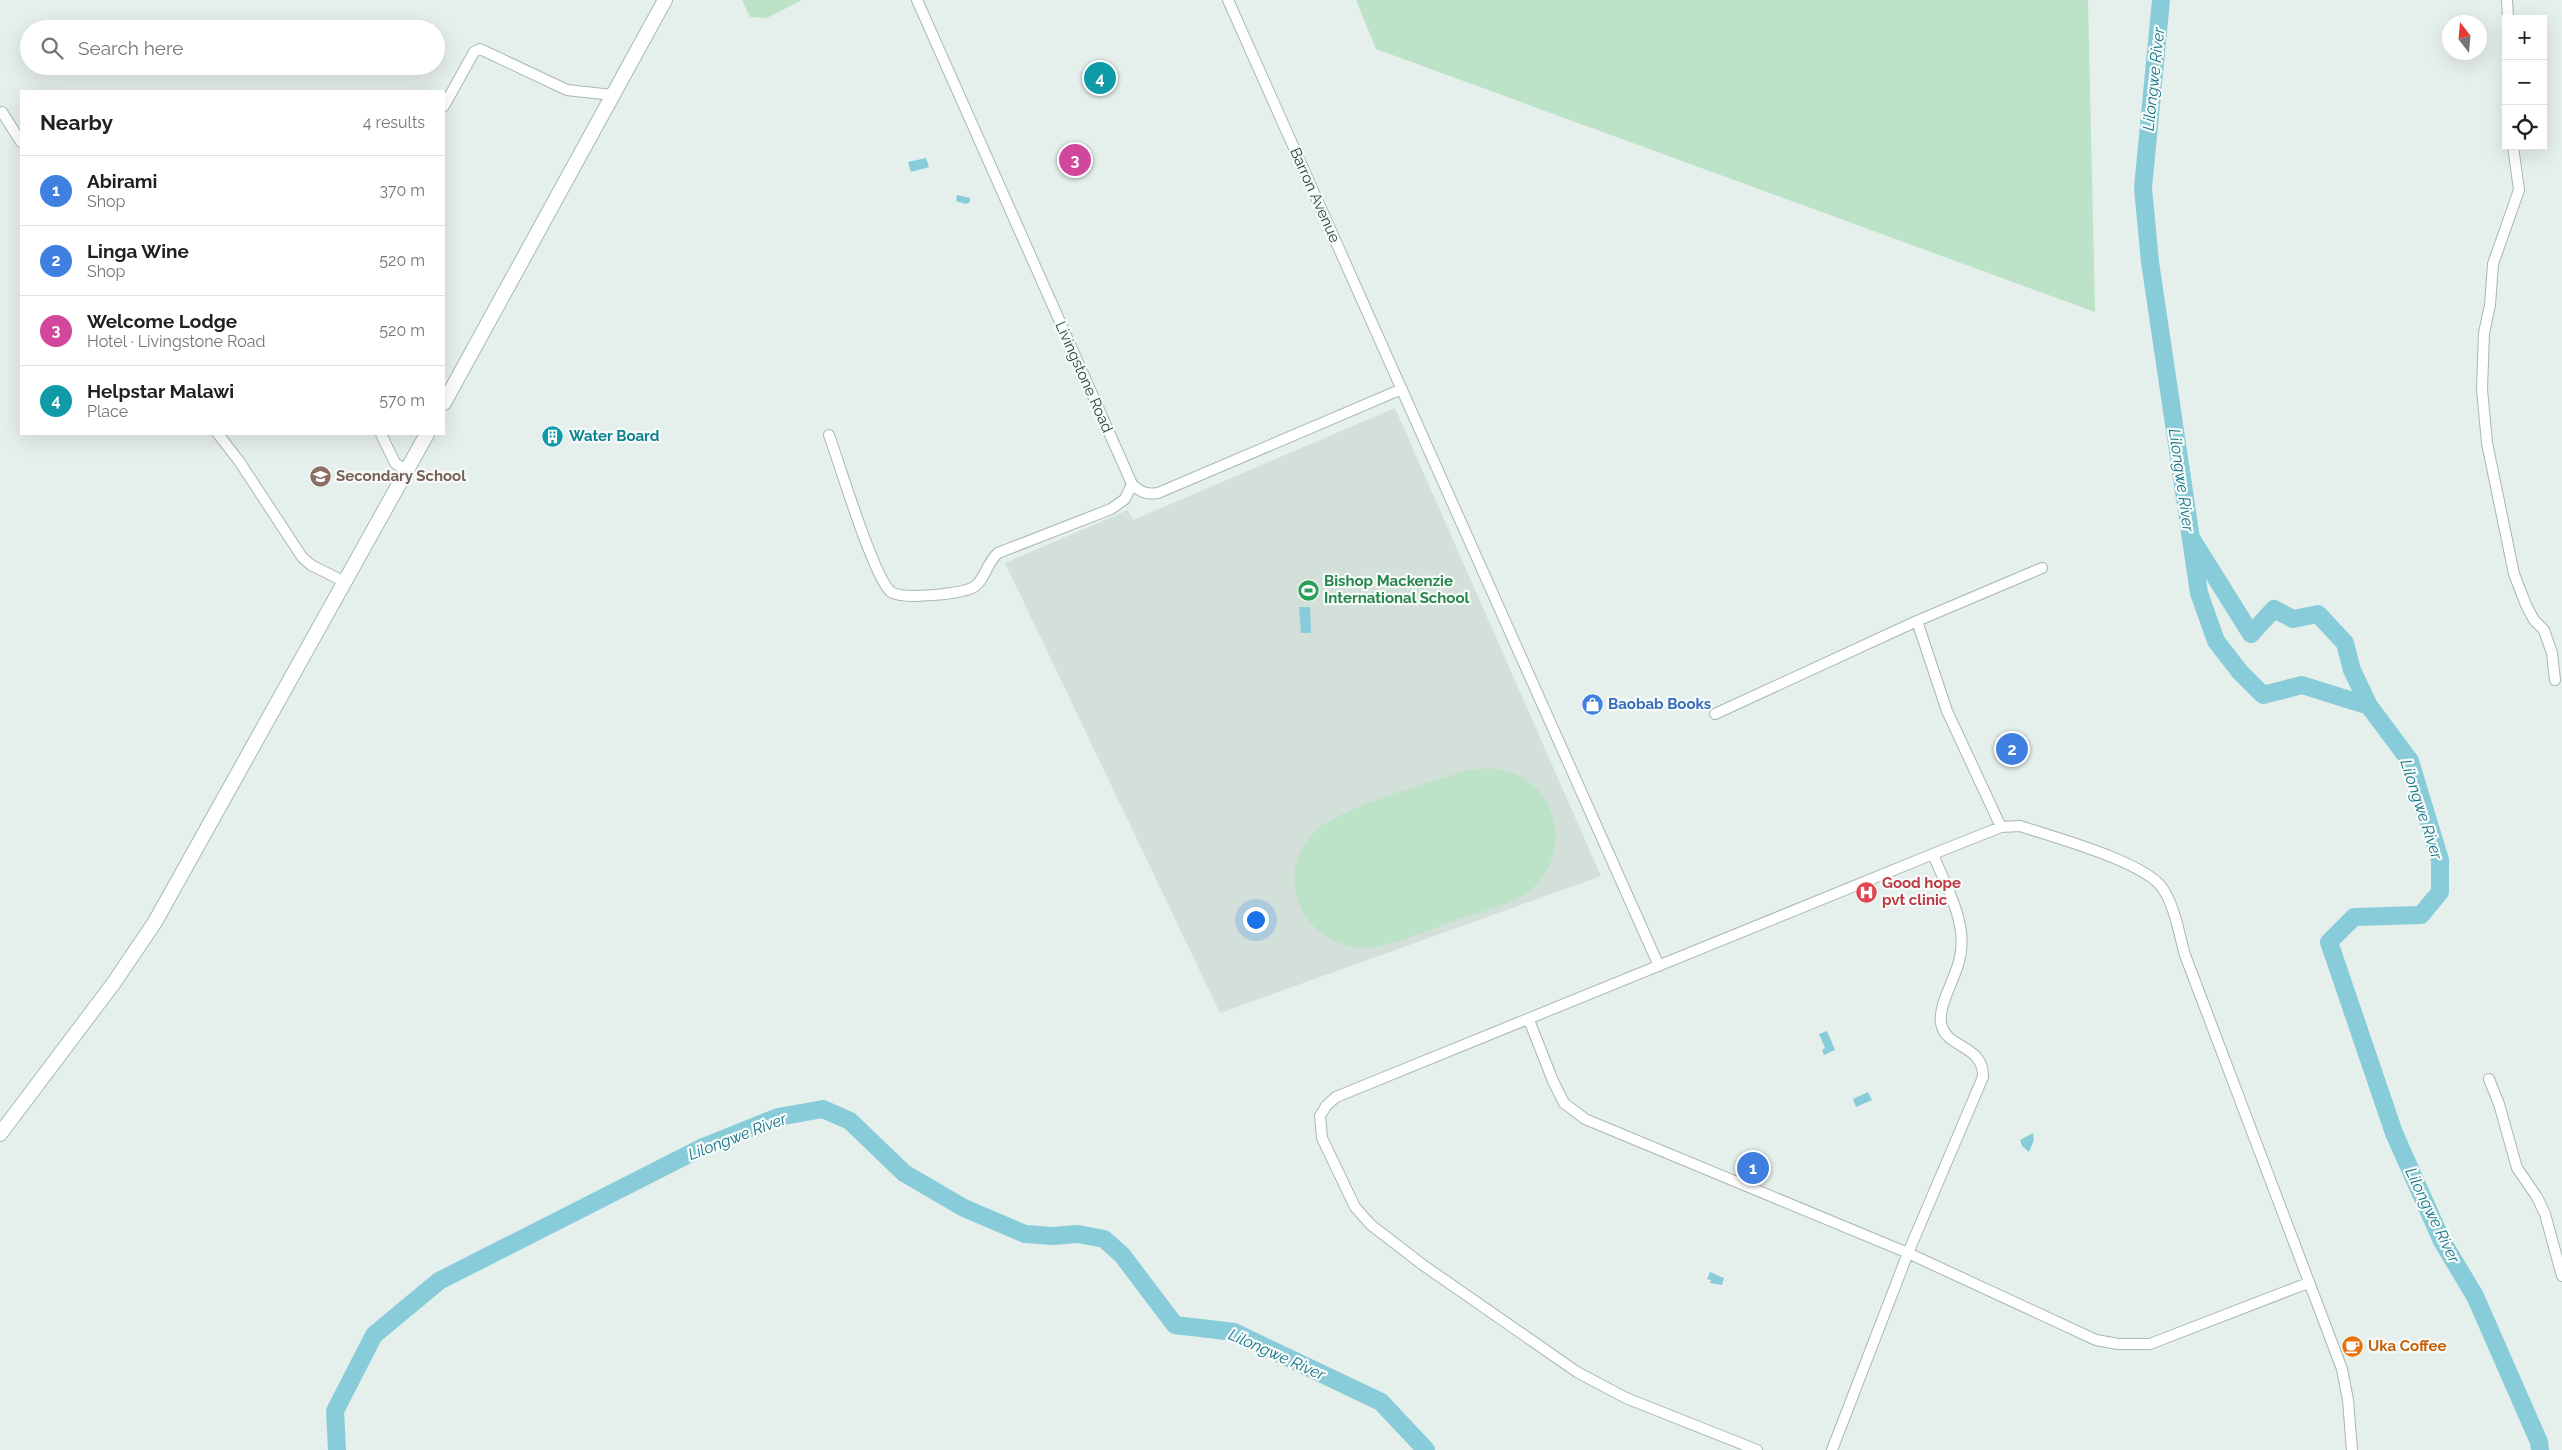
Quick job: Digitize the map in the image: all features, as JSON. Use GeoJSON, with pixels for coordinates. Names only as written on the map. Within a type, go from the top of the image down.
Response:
{"type":"FeatureCollection","features":[{"type":"Feature","properties":{"kind":"main road"},"geometry":{"type":"LineString","coordinates":[[445,401],[665,0]]}},
{"type":"Feature","properties":{"kind":"main road"},"geometry":{"type":"LineString","coordinates":[[0,1134],[113,984],[155,922],[426,435]]}},
{"type":"Feature","properties":{"kind":"street","name":"Livingstone Road"},"geometry":{"type":"LineString","coordinates":[[917,0],[1132,484]]}},
{"type":"Feature","properties":{"kind":"street","name":"Barron Avenue"},"geometry":{"type":"LineString","coordinates":[[1228,0],[1659,966]]}},
{"type":"Feature","properties":{"kind":"street"},"geometry":{"type":"LineString","coordinates":[[2507,0],[2508,15]]}},
{"type":"Feature","properties":{"kind":"street"},"geometry":{"type":"LineString","coordinates":[[445,104],[474,52],[480,49],[567,90],[612,95]]}},
{"type":"Feature","properties":{"kind":"street"},"geometry":{"type":"LineString","coordinates":[[2,112],[20,140]]}},
{"type":"Feature","properties":{"kind":"street"},"geometry":{"type":"LineString","coordinates":[[2514,150],[2519,190],[2492,264],[2490,305],[2484,333],[2482,389],[2487,443],[2514,574],[2534,620],[2544,630],[2552,653],[2555,680]]}},
{"type":"Feature","properties":{"kind":"street"},"geometry":{"type":"LineString","coordinates":[[829,435],[866,541],[884,585],[890,591],[904,596],[947,592],[973,587],[978,584],[990,560],[998,553],[1111,509],[1125,498],[1132,484],[1143,493],[1158,493],[1402,389]]}},
{"type":"Feature","properties":{"kind":"street"},"geometry":{"type":"LineString","coordinates":[[219,435],[239,461],[302,557],[311,565],[345,582]]}},
{"type":"Feature","properties":{"kind":"street"},"geometry":{"type":"LineString","coordinates":[[381,435],[395,463],[407,471]]}},
{"type":"Feature","properties":{"kind":"street"},"geometry":{"type":"LineString","coordinates":[[1715,714],[1917,621],[2042,568]]}},
{"type":"Feature","properties":{"kind":"street"},"geometry":{"type":"LineString","coordinates":[[1917,621],[1947,711],[2001,827]]}},
{"type":"Feature","properties":{"kind":"street"},"geometry":{"type":"LineString","coordinates":[[1757,1450],[1626,1398],[1577,1372],[1423,1265],[1371,1226],[1355,1207],[1322,1138],[1320,1116],[1326,1106],[1336,1097],[2001,827],[2020,826],[2088,848],[2146,873],[2163,889],[2308,1283],[2342,1369],[2348,1400],[2352,1450]]}},
{"type":"Feature","properties":{"kind":"street"},"geometry":{"type":"LineString","coordinates":[[1832,1450],[1908,1253],[1983,1077],[1981,1062],[1976,1055],[1949,1037],[1941,1026],[1942,1010],[1960,958],[1962,946],[1958,919],[1933,854]]}},
{"type":"Feature","properties":{"kind":"street"},"geometry":{"type":"LineString","coordinates":[[1529,1020],[1553,1081],[1564,1103],[1585,1119],[1908,1253],[2096,1340],[2118,1344],[2150,1344],[2308,1283]]}},
{"type":"Feature","properties":{"kind":"street"},"geometry":{"type":"LineString","coordinates":[[2489,1079],[2499,1104],[2516,1168],[2541,1205],[2562,1276]]}},
{"type":"Feature","properties":{"kind":"shaded area","name":"Bishop Mackenzie International School"},"geometry":{"type":"Polygon","coordinates":[[[1395,408],[1601,876],[1220,1013],[1005,563],[1128,510],[1133,520],[1395,408]]]}},
{"type":"Feature","properties":{"kind":"green space"},"geometry":{"type":"Polygon","coordinates":[[[742,0],[802,0],[767,18],[750,17],[742,0]]]}},
{"type":"Feature","properties":{"kind":"green space"},"geometry":{"type":"Polygon","coordinates":[[[1356,0],[2088,0],[2095,312],[1376,49],[1356,0]]]}},
{"type":"Feature","properties":{"kind":"green space"},"geometry":{"type":"Polygon","coordinates":[[[1484,768],[1503,770],[1520,776],[1535,787],[1547,803],[1555,829],[1553,855],[1548,868],[1532,889],[1513,901],[1498,907],[1388,944],[1363,948],[1340,943],[1321,932],[1306,916],[1297,897],[1294,875],[1300,853],[1314,832],[1325,823],[1342,814],[1384,797],[1464,771],[1484,768]]]}},
{"type":"Feature","properties":{"kind":"water"},"geometry":{"type":"Polygon","coordinates":[[[926,158],[929,167],[911,172],[908,162],[926,158]]]}},
{"type":"Feature","properties":{"kind":"water"},"geometry":{"type":"Polygon","coordinates":[[[957,195],[970,198],[970,202],[966,204],[956,201],[957,195]]]}},
{"type":"Feature","properties":{"kind":"water"},"geometry":{"type":"Polygon","coordinates":[[[1299,607],[1310,607],[1311,633],[1301,633],[1299,607]]]}},
{"type":"Feature","properties":{"kind":"water"},"geometry":{"type":"Polygon","coordinates":[[[1827,1031],[1835,1050],[1824,1055],[1822,1050],[1825,1048],[1819,1034],[1827,1031]]]}},
{"type":"Feature","properties":{"kind":"water"},"geometry":{"type":"Polygon","coordinates":[[[1868,1092],[1872,1100],[1856,1107],[1853,1099],[1868,1092]]]}},
{"type":"Feature","properties":{"kind":"water"},"geometry":{"type":"Polygon","coordinates":[[[2033,1133],[2034,1140],[2029,1152],[2022,1146],[2020,1140],[2033,1133]]]}},
{"type":"Feature","properties":{"kind":"water"},"geometry":{"type":"Polygon","coordinates":[[[1710,1272],[1724,1278],[1722,1285],[1710,1283],[1711,1280],[1707,1279],[1710,1272]]]}},
{"type":"Feature","properties":{"kind":"waterway","name":"Lilongwe River"},"geometry":{"type":"LineString","coordinates":[[2161,0],[2143,188],[2150,262],[2199,593],[2216,641],[2240,672],[2263,695],[2302,685],[2369,706],[2410,761],[2440,860],[2440,892],[2421,915],[2354,917],[2329,942],[2394,1133],[2442,1241],[2475,1296],[2539,1442],[2540,1450]]}},
{"type":"Feature","properties":{"kind":"waterway"},"geometry":{"type":"LineString","coordinates":[[2191,538],[2251,634],[2274,609],[2293,619],[2318,614],[2345,643],[2352,670],[2369,706]]}},
{"type":"Feature","properties":{"kind":"waterway","name":"Lilongwe River"},"geometry":{"type":"LineString","coordinates":[[337,1450],[335,1411],[374,1335],[439,1281],[703,1147],[778,1117],[823,1109],[850,1121],[904,1173],[964,1208],[1025,1234],[1053,1236],[1078,1234],[1104,1239],[1122,1255],[1175,1325],[1234,1332],[1381,1402],[1426,1450]]}},
{"type":"Feature","properties":{"kind":"place","name":"Helpstar Malawi"},"geometry":{"type":"Point","coordinates":[1100,78]}},
{"type":"Feature","properties":{"kind":"place","name":"Welcome Lodge"},"geometry":{"type":"Point","coordinates":[1075,160]}},
{"type":"Feature","properties":{"kind":"place","name":"Water Board"},"geometry":{"type":"Point","coordinates":[553,436]}},
{"type":"Feature","properties":{"kind":"place","name":"Secondary School"},"geometry":{"type":"Point","coordinates":[320,476]}},
{"type":"Feature","properties":{"kind":"place","name":"Bishop Mackenzie International School"},"geometry":{"type":"Point","coordinates":[1308,590]}},
{"type":"Feature","properties":{"kind":"place","name":"Baobab Books"},"geometry":{"type":"Point","coordinates":[1592,704]}},
{"type":"Feature","properties":{"kind":"place","name":"Linga Wine"},"geometry":{"type":"Point","coordinates":[2012,749]}},
{"type":"Feature","properties":{"kind":"place","name":"Good hope pvt clinic"},"geometry":{"type":"Point","coordinates":[1866,892]}},
{"type":"Feature","properties":{"kind":"place","name":"Abirami"},"geometry":{"type":"Point","coordinates":[1753,1168]}},
{"type":"Feature","properties":{"kind":"place","name":"Uka Coffee"},"geometry":{"type":"Point","coordinates":[2352,1346]}}]}
